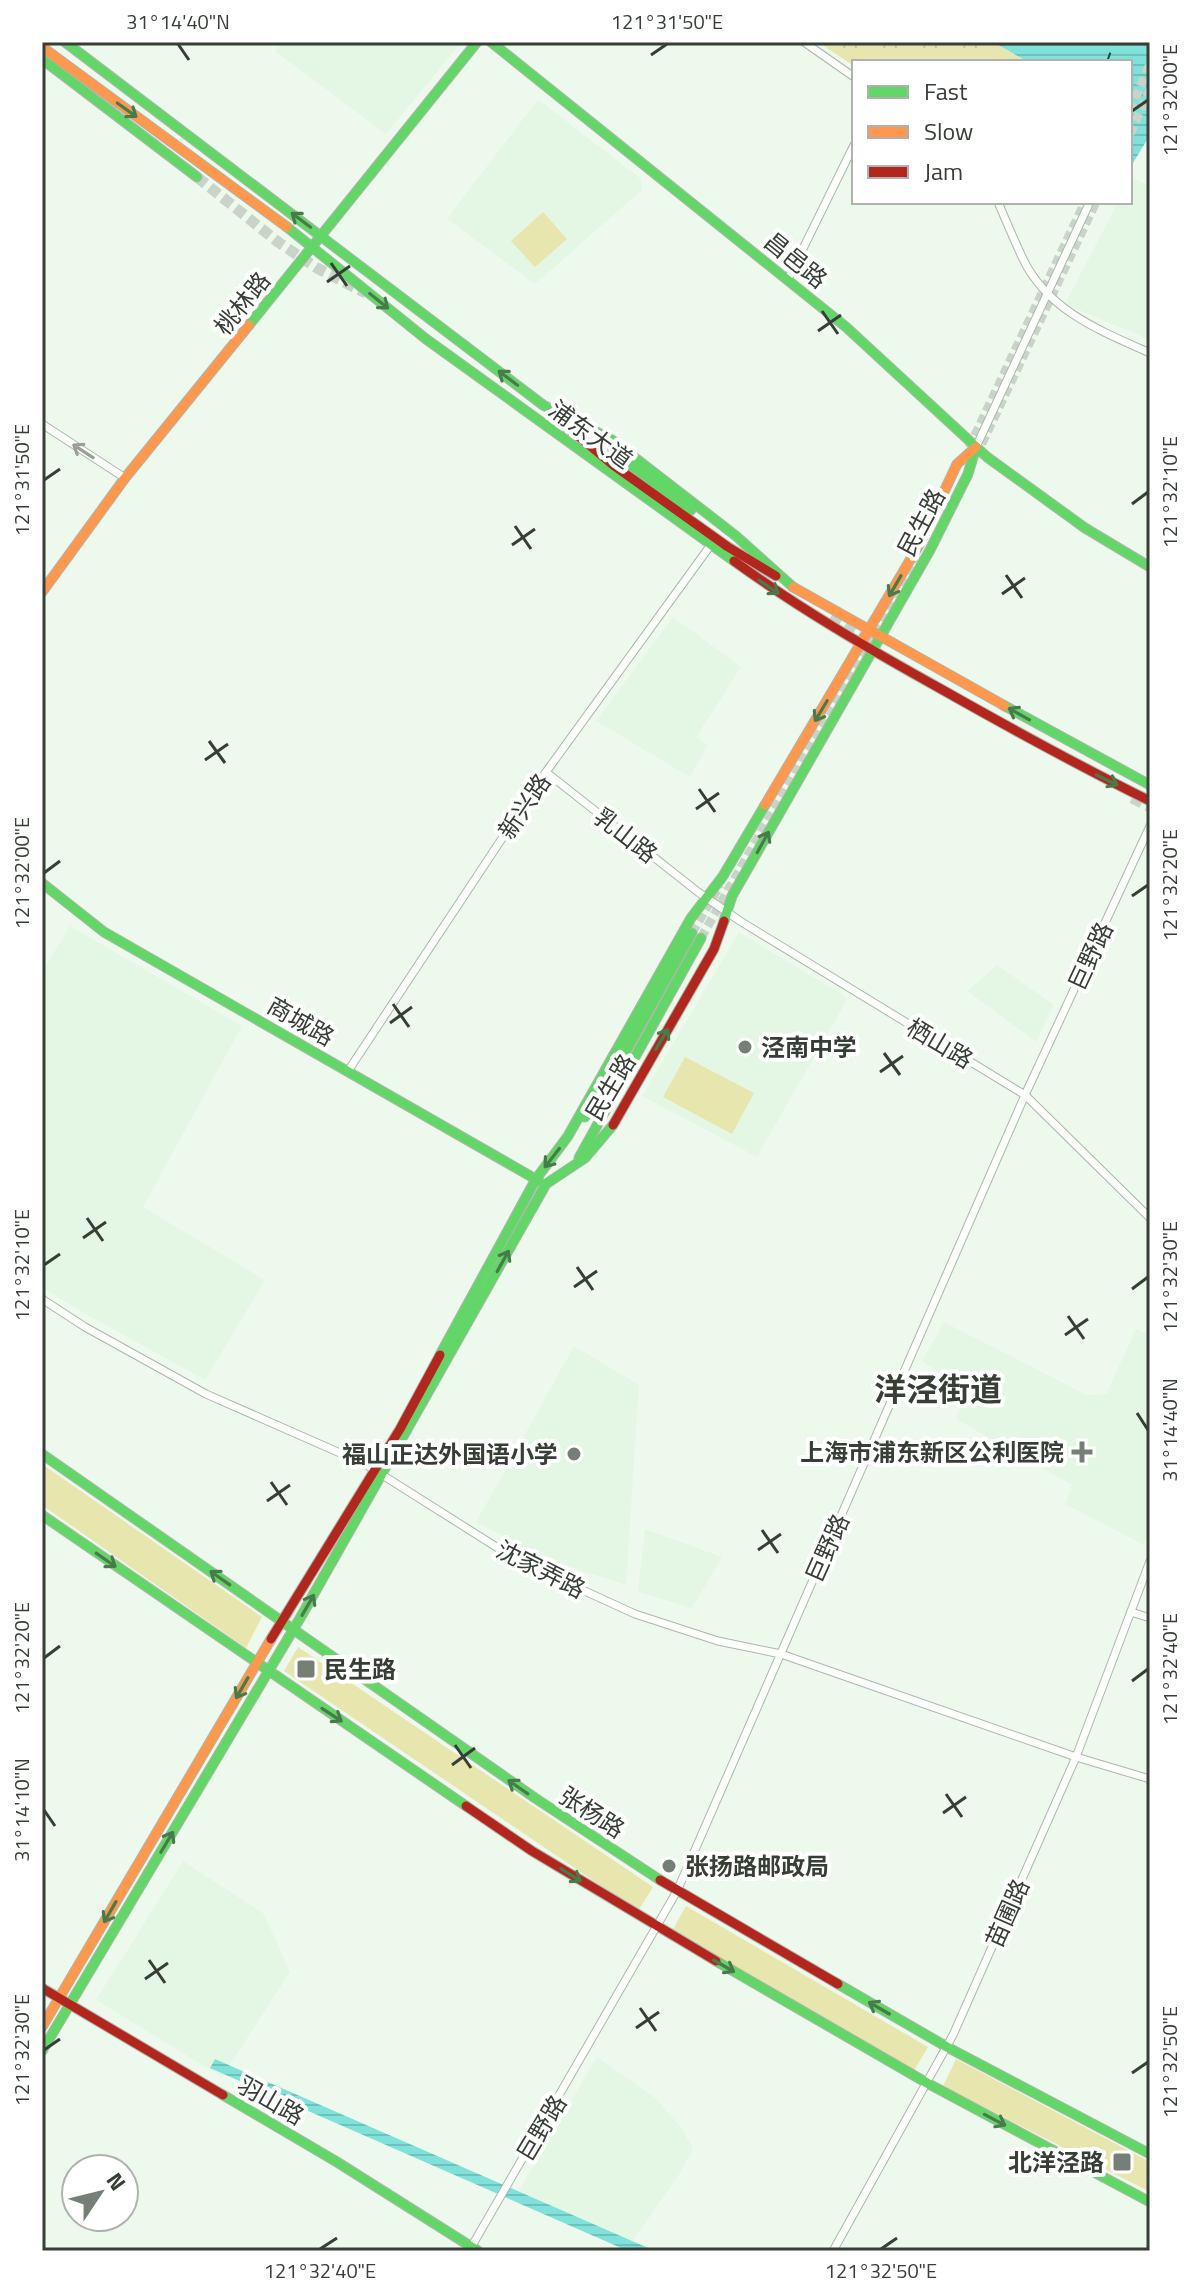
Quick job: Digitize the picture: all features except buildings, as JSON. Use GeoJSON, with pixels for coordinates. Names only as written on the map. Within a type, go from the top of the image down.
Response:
{"type":"FeatureCollection","features":[{"type":"Feature","properties":{"kind":"main road","name":"浦东大道"},"geometry":{"type":"LineString","coordinates":[[65,42],[543,405],[612,440],[736,536],[787,582],[868,631],[1150,785]]}},
{"type":"Feature","properties":{"kind":"main road","name":"桃林路"},"geometry":{"type":"LineString","coordinates":[[42,592],[125,478],[477,42]]}},
{"type":"Feature","properties":{"kind":"main road","name":"昌邑路"},"geometry":{"type":"LineString","coordinates":[[491,42],[846,327],[976,447],[1085,528],[1150,567]]}},
{"type":"Feature","properties":{"kind":"main road","name":"浦东大道"},"geometry":{"type":"LineString","coordinates":[[42,47],[313,246],[426,339],[778,593],[871,651],[1063,758],[1150,801]]}},
{"type":"Feature","properties":{"kind":"main road"},"geometry":{"type":"LineString","coordinates":[[42,59],[197,177]]}},
{"type":"Feature","properties":{"kind":"main road"},"geometry":{"type":"LineString","coordinates":[[62,74],[88,81]]}},
{"type":"Feature","properties":{"kind":"main road"},"geometry":{"type":"LineString","coordinates":[[543,405],[563,426],[643,486],[746,560],[787,582]]}},
{"type":"Feature","properties":{"kind":"main road","name":"民生路"},"geometry":{"type":"LineString","coordinates":[[42,2051],[294,1630],[536,1179],[568,1136],[691,918],[723,876],[919,545],[957,464],[976,447]]}},
{"type":"Feature","properties":{"kind":"main road","name":"民生路"},"geometry":{"type":"LineString","coordinates":[[42,2027],[257,1663],[379,1473],[546,1184],[576,1165],[611,1128],[714,949],[726,911],[942,526],[971,467],[976,447]]}},
{"type":"Feature","properties":{"kind":"main road"},"geometry":{"type":"LineString","coordinates":[[626,462],[787,582]]}},
{"type":"Feature","properties":{"kind":"main road","name":"商城路"},"geometry":{"type":"LineString","coordinates":[[42,883],[104,932],[546,1184]]}},
{"type":"Feature","properties":{"kind":"main road"},"geometry":{"type":"LineString","coordinates":[[568,1136],[594,1105],[696,936],[576,1165]]}},
{"type":"Feature","properties":{"kind":"main road","name":"张杨路"},"geometry":{"type":"LineString","coordinates":[[42,1454],[535,1798],[677,1891],[947,2047],[1150,2154]]}},
{"type":"Feature","properties":{"kind":"main road"},"geometry":{"type":"LineString","coordinates":[[42,1515],[532,1851],[927,2083],[1150,2202]]}},
{"type":"Feature","properties":{"kind":"main road","name":"羽山路"},"geometry":{"type":"LineString","coordinates":[[42,1988],[337,2162],[473,2250]]}},
{"type":"Feature","properties":{"kind":"street"},"geometry":{"type":"LineString","coordinates":[[804,42],[852,76]]}},
{"type":"Feature","properties":{"kind":"street"},"geometry":{"type":"LineString","coordinates":[[788,279],[852,149]]}},
{"type":"Feature","properties":{"kind":"street"},"geometry":{"type":"LineString","coordinates":[[999,204],[1024,262],[1048,294],[1080,321],[1150,353]]}},
{"type":"Feature","properties":{"kind":"street","name":"民生路"},"geometry":{"type":"LineString","coordinates":[[976,447],[1088,206]]}},
{"type":"Feature","properties":{"kind":"street"},"geometry":{"type":"LineString","coordinates":[[42,424],[125,478]]}},
{"type":"Feature","properties":{"kind":"street","name":"新兴路"},"geometry":{"type":"LineString","coordinates":[[348,1071],[546,772],[710,546]]}},
{"type":"Feature","properties":{"kind":"street","name":"乳山路"},"geometry":{"type":"LineString","coordinates":[[546,772],[706,898]]}},
{"type":"Feature","properties":{"kind":"street","name":"巨野路"},"geometry":{"type":"LineString","coordinates":[[473,2250],[498,2201],[677,1891],[1025,1095],[1150,826]]}},
{"type":"Feature","properties":{"kind":"street","name":"栖山路"},"geometry":{"type":"LineString","coordinates":[[706,898],[1025,1095],[1150,1218]]}},
{"type":"Feature","properties":{"kind":"street","name":"沈家弄路"},"geometry":{"type":"LineString","coordinates":[[42,1299],[85,1327],[206,1394],[379,1473],[517,1560],[635,1614],[718,1641],[781,1654],[1076,1757],[1150,1779]]}},
{"type":"Feature","properties":{"kind":"street","name":"苗圃路"},"geometry":{"type":"LineString","coordinates":[[833,2251],[947,2047],[1076,1757],[1150,1561]]}},
{"type":"Feature","properties":{"kind":"street"},"geometry":{"type":"LineString","coordinates":[[1131,1612],[1150,1618]]}},
{"type":"Feature","properties":{"kind":"shaded area"},"geometry":{"type":"Polygon","coordinates":[[[282,42],[460,44],[386,134],[275,51],[282,42]]]}},
{"type":"Feature","properties":{"kind":"shaded area"},"geometry":{"type":"Polygon","coordinates":[[[538,99],[641,179],[642,190],[535,284],[447,219],[538,99]]]}},
{"type":"Feature","properties":{"kind":"shaded area"},"geometry":{"type":"Polygon","coordinates":[[[1132,177],[1150,186],[1150,340],[1065,304],[1117,204],[1132,204],[1132,177]]]}},
{"type":"Feature","properties":{"kind":"shaded area"},"geometry":{"type":"Polygon","coordinates":[[[673,617],[741,667],[696,737],[708,745],[690,777],[596,721],[673,617]]]}},
{"type":"Feature","properties":{"kind":"shaded area"},"geometry":{"type":"Polygon","coordinates":[[[70,926],[242,1026],[143,1207],[265,1280],[205,1380],[42,1287],[42,963],[46,965],[70,926]]]}},
{"type":"Feature","properties":{"kind":"shaded area","name":"泾南中学"},"geometry":{"type":"Polygon","coordinates":[[[739,932],[848,998],[757,1157],[642,1096],[739,932]]]}},
{"type":"Feature","properties":{"kind":"shaded area"},"geometry":{"type":"Polygon","coordinates":[[[997,965],[1054,1005],[1036,1042],[967,991],[997,965]]]}},
{"type":"Feature","properties":{"kind":"shaded area","name":"上海市浦东新区公利医院"},"geometry":{"type":"Polygon","coordinates":[[[944,1322],[1087,1395],[1106,1394],[1136,1329],[1150,1335],[1150,1524],[1144,1545],[1065,1504],[1072,1485],[956,1419],[967,1391],[922,1361],[944,1322]]]}},
{"type":"Feature","properties":{"kind":"shaded area","name":"福山正达外国语小学"},"geometry":{"type":"Polygon","coordinates":[[[574,1346],[639,1385],[626,1585],[546,1559],[476,1522],[574,1346]]]}},
{"type":"Feature","properties":{"kind":"shaded area"},"geometry":{"type":"Polygon","coordinates":[[[645,1529],[722,1557],[692,1608],[638,1592],[645,1529]]]}},
{"type":"Feature","properties":{"kind":"shaded area"},"geometry":{"type":"Polygon","coordinates":[[[183,1861],[264,1914],[290,1972],[222,2077],[96,2000],[183,1861]]]}},
{"type":"Feature","properties":{"kind":"shaded area"},"geometry":{"type":"Polygon","coordinates":[[[597,2057],[655,2098],[680,2126],[693,2149],[632,2242],[519,2191],[597,2057]]]}},
{"type":"Feature","properties":{"kind":"green space"},"geometry":{"type":"Polygon","coordinates":[[[818,42],[993,42],[1024,60],[852,60],[852,65],[818,42]]]}},
{"type":"Feature","properties":{"kind":"green space"},"geometry":{"type":"Polygon","coordinates":[[[543,212],[567,239],[535,267],[511,241],[543,212]]]}},
{"type":"Feature","properties":{"kind":"green space"},"geometry":{"type":"Polygon","coordinates":[[[685,1057],[754,1093],[732,1134],[663,1097],[685,1057]]]}},
{"type":"Feature","properties":{"kind":"green space"},"geometry":{"type":"Polygon","coordinates":[[[42,1464],[262,1617],[246,1648],[42,1505],[42,1464]]]}},
{"type":"Feature","properties":{"kind":"green space"},"geometry":{"type":"Polygon","coordinates":[[[298,1647],[653,1887],[638,1911],[284,1671],[298,1647]]]}},
{"type":"Feature","properties":{"kind":"green space"},"geometry":{"type":"Polygon","coordinates":[[[686,1906],[928,2047],[912,2074],[672,1931],[686,1906]]]}},
{"type":"Feature","properties":{"kind":"green space"},"geometry":{"type":"Polygon","coordinates":[[[956,2059],[1150,2162],[1150,2192],[943,2086],[956,2059]]]}},
{"type":"Feature","properties":{"kind":"water"},"geometry":{"type":"Polygon","coordinates":[[[993,42],[1150,42],[1150,135],[1132,165],[1132,60],[1024,60],[993,42]]]}},
{"type":"Feature","properties":{"kind":"water"},"geometry":{"type":"Polygon","coordinates":[[[215,2059],[655,2251],[628,2251],[210,2068],[215,2059]]]}},
{"type":"Feature","properties":{"kind":"ferry route"},"geometry":{"type":"LineString","coordinates":[[1108,60],[1114,42]]}},
{"type":"Feature","properties":{"kind":"tunnel"},"geometry":{"type":"LineString","coordinates":[[1132,106],[1150,64]]}},
{"type":"Feature","properties":{"kind":"tunnel"},"geometry":{"type":"LineString","coordinates":[[1132,130],[1150,90]]}},
{"type":"Feature","properties":{"kind":"tunnel"},"geometry":{"type":"LineString","coordinates":[[197,177],[278,242],[317,268],[366,293]]}},
{"type":"Feature","properties":{"kind":"tunnel"},"geometry":{"type":"LineString","coordinates":[[969,448],[1084,204]]}},
{"type":"Feature","properties":{"kind":"tunnel"},"geometry":{"type":"LineString","coordinates":[[976,456],[1095,204]]}},
{"type":"Feature","properties":{"kind":"tunnel"},"geometry":{"type":"LineString","coordinates":[[582,428],[626,462]]}},
{"type":"Feature","properties":{"kind":"tunnel"},"geometry":{"type":"LineString","coordinates":[[701,938],[856,664],[921,557]]}},
{"type":"Feature","properties":{"kind":"tunnel"},"geometry":{"type":"LineString","coordinates":[[832,615],[872,639]]}},
{"type":"Feature","properties":{"kind":"tunnel"},"geometry":{"type":"LineString","coordinates":[[1132,798],[1150,807]]}},
{"type":"Feature","properties":{"kind":"tunnel"},"geometry":{"type":"LineString","coordinates":[[692,933],[720,885]]}},
{"type":"Feature","properties":{"kind":"traffic: fast"},"geometry":{"type":"LineString","coordinates":[[65,42],[543,405],[612,440],[736,536],[793,587]]}},
{"type":"Feature","properties":{"kind":"traffic: fast"},"geometry":{"type":"LineString","coordinates":[[249,325],[477,42]]}},
{"type":"Feature","properties":{"kind":"traffic: fast"},"geometry":{"type":"LineString","coordinates":[[491,42],[846,327],[987,457],[1085,528],[1150,567]]}},
{"type":"Feature","properties":{"kind":"traffic: fast"},"geometry":{"type":"LineString","coordinates":[[42,59],[197,177]]}},
{"type":"Feature","properties":{"kind":"traffic: fast"},"geometry":{"type":"LineString","coordinates":[[287,227],[426,339],[734,561]]}},
{"type":"Feature","properties":{"kind":"traffic: fast"},"geometry":{"type":"LineString","coordinates":[[724,921],[732,896],[930,550],[968,474],[976,447]]}},
{"type":"Feature","properties":{"kind":"traffic: fast"},"geometry":{"type":"LineString","coordinates":[[626,462],[691,510]]}},
{"type":"Feature","properties":{"kind":"traffic: fast"},"geometry":{"type":"LineString","coordinates":[[1005,706],[1150,785]]}},
{"type":"Feature","properties":{"kind":"traffic: fast"},"geometry":{"type":"LineString","coordinates":[[440,1355],[536,1179],[568,1136],[691,918],[723,876],[765,805]]}},
{"type":"Feature","properties":{"kind":"traffic: fast"},"geometry":{"type":"LineString","coordinates":[[42,883],[104,932],[539,1181]]}},
{"type":"Feature","properties":{"kind":"traffic: fast"},"geometry":{"type":"LineString","coordinates":[[585,1117],[617,1067],[692,933]]}},
{"type":"Feature","properties":{"kind":"traffic: fast"},"geometry":{"type":"LineString","coordinates":[[579,1158],[701,938]]}},
{"type":"Feature","properties":{"kind":"traffic: fast"},"geometry":{"type":"LineString","coordinates":[[42,2051],[299,1620],[546,1184],[585,1158],[613,1125]]}},
{"type":"Feature","properties":{"kind":"traffic: fast"},"geometry":{"type":"LineString","coordinates":[[42,1454],[535,1798],[660,1880]]}},
{"type":"Feature","properties":{"kind":"traffic: fast"},"geometry":{"type":"LineString","coordinates":[[42,1515],[466,1806]]}},
{"type":"Feature","properties":{"kind":"traffic: fast"},"geometry":{"type":"LineString","coordinates":[[716,1961],[927,2083],[1150,2202]]}},
{"type":"Feature","properties":{"kind":"traffic: fast"},"geometry":{"type":"LineString","coordinates":[[838,1984],[947,2047],[1150,2154]]}},
{"type":"Feature","properties":{"kind":"traffic: fast"},"geometry":{"type":"LineString","coordinates":[[223,2095],[478,2251]]}},
{"type":"Feature","properties":{"kind":"traffic: slow"},"geometry":{"type":"LineString","coordinates":[[42,47],[287,227]]}},
{"type":"Feature","properties":{"kind":"traffic: slow"},"geometry":{"type":"LineString","coordinates":[[42,592],[125,478],[249,325]]}},
{"type":"Feature","properties":{"kind":"traffic: slow"},"geometry":{"type":"LineString","coordinates":[[765,805],[919,545],[957,464],[976,447]]}},
{"type":"Feature","properties":{"kind":"traffic: slow"},"geometry":{"type":"LineString","coordinates":[[793,587],[1005,706]]}},
{"type":"Feature","properties":{"kind":"traffic: slow"},"geometry":{"type":"LineString","coordinates":[[42,2027],[271,1639]]}},
{"type":"Feature","properties":{"kind":"traffic: jam"},"geometry":{"type":"LineString","coordinates":[[551,413],[613,465],[728,547],[776,576]]}},
{"type":"Feature","properties":{"kind":"traffic: jam"},"geometry":{"type":"LineString","coordinates":[[734,561],[888,659],[1150,801]]}},
{"type":"Feature","properties":{"kind":"traffic: jam"},"geometry":{"type":"LineString","coordinates":[[613,1125],[714,949],[724,921]]}},
{"type":"Feature","properties":{"kind":"traffic: jam"},"geometry":{"type":"LineString","coordinates":[[271,1639],[400,1429],[440,1355]]}},
{"type":"Feature","properties":{"kind":"traffic: jam"},"geometry":{"type":"LineString","coordinates":[[466,1806],[532,1851],[716,1961]]}},
{"type":"Feature","properties":{"kind":"traffic: jam"},"geometry":{"type":"LineString","coordinates":[[660,1880],[838,1984]]}},
{"type":"Feature","properties":{"kind":"traffic: jam"},"geometry":{"type":"LineString","coordinates":[[42,1988],[223,2095]]}},
{"type":"Feature","properties":{"kind":"place","name":"泾南中学"},"geometry":{"type":"Point","coordinates":[745,1047]}},
{"type":"Feature","properties":{"kind":"place","name":"上海市浦东新区公利医院"},"geometry":{"type":"Point","coordinates":[1082,1452]}},
{"type":"Feature","properties":{"kind":"place","name":"福山正达外国语小学"},"geometry":{"type":"Point","coordinates":[574,1454]}},
{"type":"Feature","properties":{"kind":"place","name":"民生路"},"geometry":{"type":"Point","coordinates":[306,1669]}},
{"type":"Feature","properties":{"kind":"place","name":"张扬路邮政局"},"geometry":{"type":"Point","coordinates":[669,1866]}},
{"type":"Feature","properties":{"kind":"place","name":"北洋泾路"},"geometry":{"type":"Point","coordinates":[1122,2162]}},
{"type":"Feature","properties":{"kind":"district","name":"洋泾街道"},"geometry":{"type":"Point","coordinates":[938,1389]}}]}
